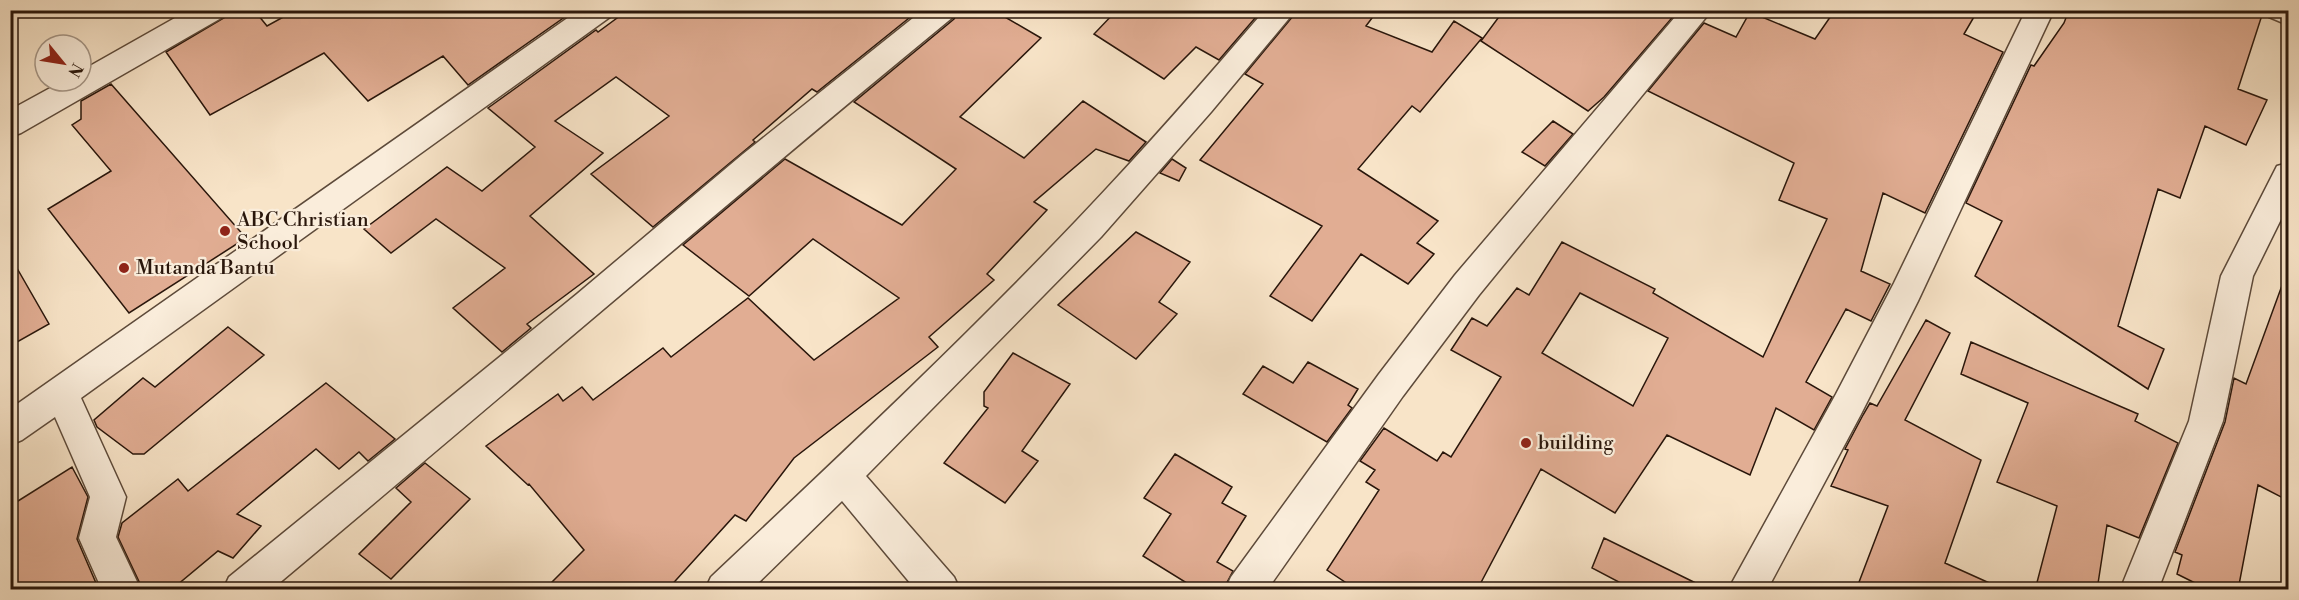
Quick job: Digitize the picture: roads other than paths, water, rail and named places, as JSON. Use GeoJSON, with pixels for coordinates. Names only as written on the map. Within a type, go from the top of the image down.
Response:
{"type":"FeatureCollection","features":[{"type":"Feature","properties":{"kind":"street"},"geometry":{"type":"LineString","coordinates":[[10,125],[213,10]]}},
{"type":"Feature","properties":{"kind":"street"},"geometry":{"type":"LineString","coordinates":[[10,429],[600,10]]}},
{"type":"Feature","properties":{"kind":"street"},"geometry":{"type":"LineString","coordinates":[[242,590],[589,304],[754,163],[943,10]]}},
{"type":"Feature","properties":{"kind":"street"},"geometry":{"type":"LineString","coordinates":[[724,590],[843,476],[1062,256],[1199,106],[1282,10]]}},
{"type":"Feature","properties":{"kind":"street"},"geometry":{"type":"LineString","coordinates":[[1244,590],[1391,385],[1467,285],[1698,10]]}},
{"type":"Feature","properties":{"kind":"street"},"geometry":{"type":"LineString","coordinates":[[1747,590],[1848,405],[1895,312],[2040,10]]}},
{"type":"Feature","properties":{"kind":"street"},"geometry":{"type":"LineString","coordinates":[[2279,10],[2289,15]]}},
{"type":"Feature","properties":{"kind":"street"},"geometry":{"type":"LineString","coordinates":[[2139,590],[2206,421],[2237,276],[2289,175]]}},
{"type":"Feature","properties":{"kind":"street"},"geometry":{"type":"LineString","coordinates":[[61,391],[108,497],[97,538],[122,590]]}},
{"type":"Feature","properties":{"kind":"street"},"geometry":{"type":"LineString","coordinates":[[843,476],[941,590]]}},
{"type":"Feature","properties":{"kind":"place","name":"ABC Christian School"},"geometry":{"type":"Point","coordinates":[225,231]}},
{"type":"Feature","properties":{"kind":"place","name":"Mutanda Bantu"},"geometry":{"type":"Point","coordinates":[124,268]}},
{"type":"Feature","properties":{"kind":"place","name":"building"},"geometry":{"type":"Point","coordinates":[1526,443]}}]}
